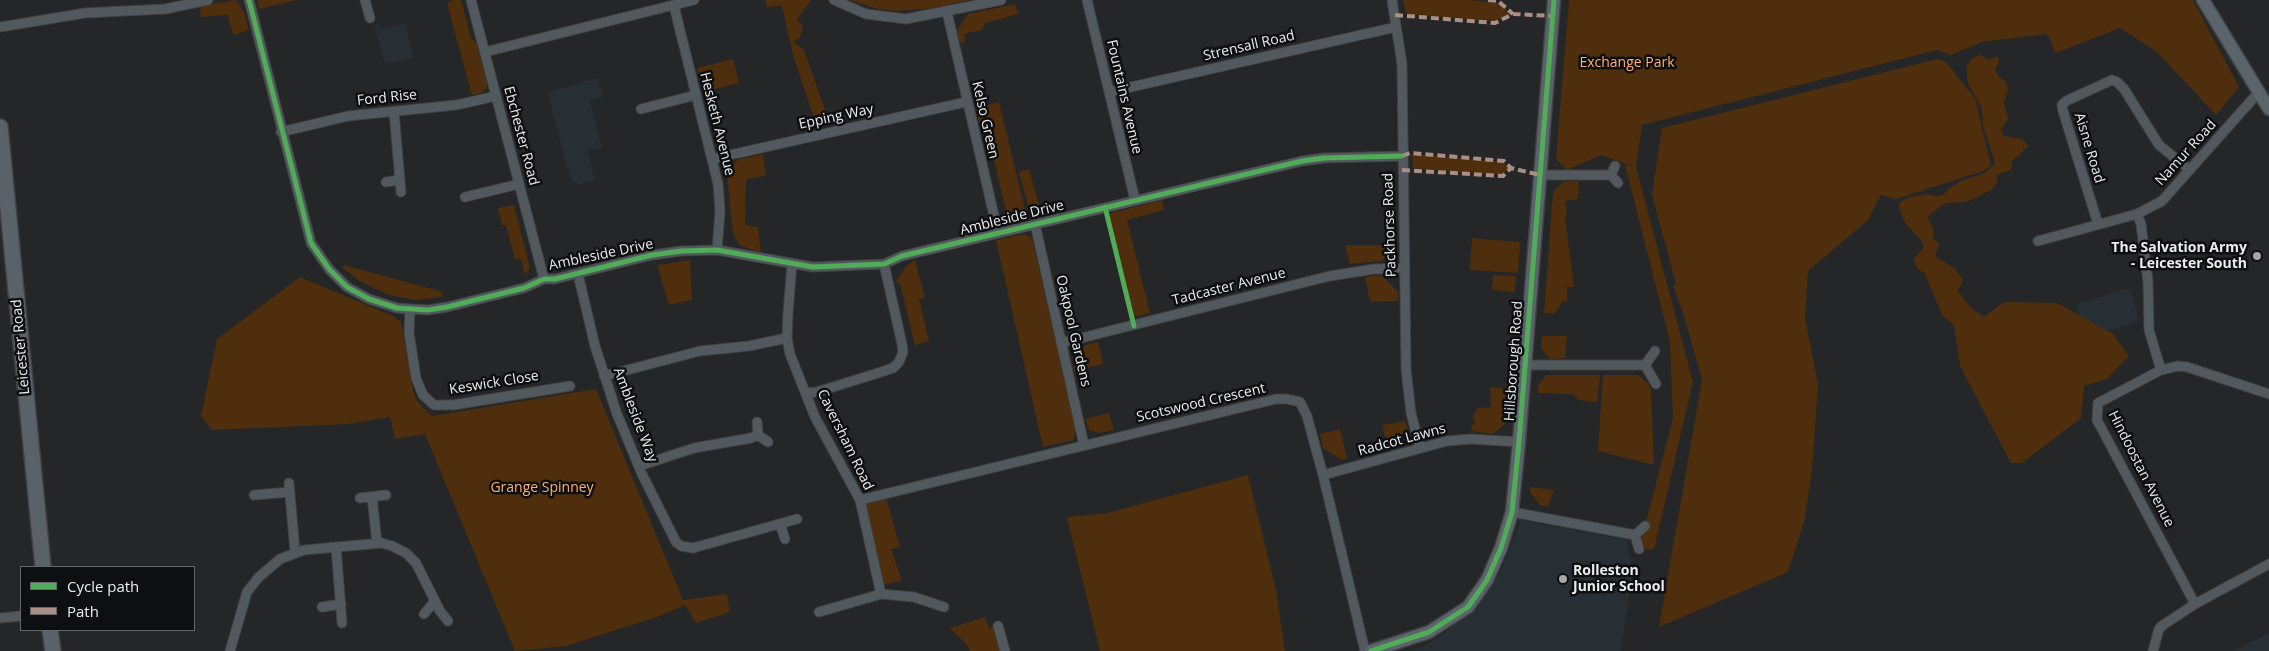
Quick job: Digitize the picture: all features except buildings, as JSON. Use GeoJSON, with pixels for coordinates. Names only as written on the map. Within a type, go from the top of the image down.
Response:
{"type":"FeatureCollection","features":[{"type":"Feature","properties":{"kind":"main road","name":"Leicester Road"},"geometry":{"type":"LineString","coordinates":[[0,127],[5,231],[43,566]]}},
{"type":"Feature","properties":{"kind":"main road"},"geometry":{"type":"LineString","coordinates":[[50,631],[52,651]]}},
{"type":"Feature","properties":{"kind":"street"},"geometry":{"type":"LineString","coordinates":[[0,27],[85,13],[208,0]]}},
{"type":"Feature","properties":{"kind":"street","name":"Ambleside Drive"},"geometry":{"type":"LineString","coordinates":[[249,0],[307,232],[317,253],[337,278],[358,293],[384,305],[410,310],[447,307],[524,288],[544,279],[555,279],[652,255],[682,251],[717,250],[792,264],[828,268],[884,264],[902,256],[1302,161],[1324,158],[1402,156]]}},
{"type":"Feature","properties":{"kind":"street"},"geometry":{"type":"LineString","coordinates":[[365,0],[370,18]]}},
{"type":"Feature","properties":{"kind":"street","name":"Ebchester Road"},"geometry":{"type":"LineString","coordinates":[[471,0],[544,279]]}},
{"type":"Feature","properties":{"kind":"street"},"geometry":{"type":"LineString","coordinates":[[485,52],[694,0]]}},
{"type":"Feature","properties":{"kind":"street"},"geometry":{"type":"LineString","coordinates":[[834,0],[866,14],[906,19],[1002,0]]}},
{"type":"Feature","properties":{"kind":"street","name":"Fountains Avenue"},"geometry":{"type":"LineString","coordinates":[[1087,0],[1135,200]]}},
{"type":"Feature","properties":{"kind":"street","name":"Packhorse Road"},"geometry":{"type":"LineString","coordinates":[[1392,0],[1402,64],[1406,369],[1412,412],[1420,448]]}},
{"type":"Feature","properties":{"kind":"street","name":"Hillsborough Road"},"geometry":{"type":"LineString","coordinates":[[1371,651],[1429,632],[1468,607],[1487,580],[1501,548],[1512,512],[1554,0]]}},
{"type":"Feature","properties":{"kind":"street"},"geometry":{"type":"LineString","coordinates":[[2204,0],[2269,109]]}},
{"type":"Feature","properties":{"kind":"street","name":"Hesketh Avenue"},"geometry":{"type":"LineString","coordinates":[[674,6],[712,159],[720,211],[717,250]]}},
{"type":"Feature","properties":{"kind":"street","name":"Kelso Green"},"geometry":{"type":"LineString","coordinates":[[947,12],[966,102],[998,233]]}},
{"type":"Feature","properties":{"kind":"street","name":"Strensall Road"},"geometry":{"type":"LineString","coordinates":[[1109,92],[1396,27]]}},
{"type":"Feature","properties":{"kind":"street","name":"Aisne Road"},"geometry":{"type":"LineString","coordinates":[[2098,224],[2063,111],[2062,106],[2066,101],[2112,80],[2117,82],[2124,89],[2159,145],[2190,170]]}},
{"type":"Feature","properties":{"kind":"street","name":"Namur Road"},"geometry":{"type":"LineString","coordinates":[[2038,241],[2137,214],[2162,201],[2258,93]]}},
{"type":"Feature","properties":{"kind":"street"},"geometry":{"type":"LineString","coordinates":[[640,109],[696,95]]}},
{"type":"Feature","properties":{"kind":"street","name":"Ford Rise"},"geometry":{"type":"LineString","coordinates":[[281,132],[330,119],[456,105],[496,96]]}},
{"type":"Feature","properties":{"kind":"street","name":"Epping Way"},"geometry":{"type":"LineString","coordinates":[[712,159],[966,102]]}},
{"type":"Feature","properties":{"kind":"street"},"geometry":{"type":"LineString","coordinates":[[394,112],[401,192]]}},
{"type":"Feature","properties":{"kind":"street"},"geometry":{"type":"LineString","coordinates":[[1540,175],[1613,171],[1618,183]]}},
{"type":"Feature","properties":{"kind":"street"},"geometry":{"type":"LineString","coordinates":[[386,182],[400,180]]}},
{"type":"Feature","properties":{"kind":"street"},"geometry":{"type":"LineString","coordinates":[[465,197],[519,184]]}},
{"type":"Feature","properties":{"kind":"street"},"geometry":{"type":"LineString","coordinates":[[2137,214],[2141,224],[2148,282],[2149,330],[2161,370]]}},
{"type":"Feature","properties":{"kind":"street","name":"Oakpool Gardens"},"geometry":{"type":"LineString","coordinates":[[1034,224],[1084,444]]}},
{"type":"Feature","properties":{"kind":"street","name":"Caversham Road"},"geometry":{"type":"LineString","coordinates":[[792,264],[787,338],[794,368],[807,393],[815,417],[860,500],[881,594]]}},
{"type":"Feature","properties":{"kind":"street"},"geometry":{"type":"LineString","coordinates":[[807,393],[817,392],[894,368],[902,357],[902,344],[884,264]]}},
{"type":"Feature","properties":{"kind":"street","name":"Tadcaster Avenue"},"geometry":{"type":"LineString","coordinates":[[1061,343],[1330,276],[1367,270],[1405,268]]}},
{"type":"Feature","properties":{"kind":"street","name":"Ambleside Way"},"geometry":{"type":"LineString","coordinates":[[578,274],[604,376],[639,466],[676,542],[681,546],[693,548],[780,524]]}},
{"type":"Feature","properties":{"kind":"street","name":"Keswick Close"},"geometry":{"type":"LineString","coordinates":[[410,310],[409,333],[416,378],[423,394],[434,405],[452,405],[570,386]]}},
{"type":"Feature","properties":{"kind":"street"},"geometry":{"type":"LineString","coordinates":[[604,376],[700,351],[749,346],[787,338]]}},
{"type":"Feature","properties":{"kind":"street"},"geometry":{"type":"LineString","coordinates":[[1646,365],[1655,351]]}},
{"type":"Feature","properties":{"kind":"street"},"geometry":{"type":"LineString","coordinates":[[1525,365],[1646,365]]}},
{"type":"Feature","properties":{"kind":"street"},"geometry":{"type":"LineString","coordinates":[[1646,365],[1656,384]]}},
{"type":"Feature","properties":{"kind":"street","name":"Hindoostan Avenue"},"geometry":{"type":"LineString","coordinates":[[2195,604],[2097,420],[2098,403],[2161,370],[2187,366],[2269,394]]}},
{"type":"Feature","properties":{"kind":"street","name":"Scotswood Crescent"},"geometry":{"type":"LineString","coordinates":[[860,500],[1084,444],[1276,399],[1300,402],[1307,416],[1323,475],[1365,651]]}},
{"type":"Feature","properties":{"kind":"street"},"geometry":{"type":"LineString","coordinates":[[758,422],[758,435]]}},
{"type":"Feature","properties":{"kind":"street"},"geometry":{"type":"LineString","coordinates":[[639,466],[694,448],[744,440],[758,435]]}},
{"type":"Feature","properties":{"kind":"street"},"geometry":{"type":"LineString","coordinates":[[758,435],[768,442]]}},
{"type":"Feature","properties":{"kind":"street","name":"Radcot Lawns"},"geometry":{"type":"LineString","coordinates":[[1323,475],[1447,441],[1471,439],[1519,442]]}},
{"type":"Feature","properties":{"kind":"street"},"geometry":{"type":"LineString","coordinates":[[254,495],[289,488],[295,552]]}},
{"type":"Feature","properties":{"kind":"street"},"geometry":{"type":"LineString","coordinates":[[360,498],[386,495]]}},
{"type":"Feature","properties":{"kind":"street"},"geometry":{"type":"LineString","coordinates":[[372,497],[376,543]]}},
{"type":"Feature","properties":{"kind":"street"},"geometry":{"type":"LineString","coordinates":[[1512,512],[1635,535]]}},
{"type":"Feature","properties":{"kind":"street"},"geometry":{"type":"LineString","coordinates":[[785,540],[780,524],[797,519]]}},
{"type":"Feature","properties":{"kind":"street"},"geometry":{"type":"LineString","coordinates":[[1635,535],[1645,526]]}},
{"type":"Feature","properties":{"kind":"street"},"geometry":{"type":"LineString","coordinates":[[1635,535],[1639,549]]}},
{"type":"Feature","properties":{"kind":"street"},"geometry":{"type":"LineString","coordinates":[[230,651],[248,592],[263,571],[295,552],[376,543],[392,546],[406,553],[416,563],[435,601],[448,621]]}},
{"type":"Feature","properties":{"kind":"street"},"geometry":{"type":"LineString","coordinates":[[336,547],[342,623]]}},
{"type":"Feature","properties":{"kind":"street"},"geometry":{"type":"LineString","coordinates":[[2153,651],[2159,629],[2195,604],[2269,564]]}},
{"type":"Feature","properties":{"kind":"street"},"geometry":{"type":"LineString","coordinates":[[819,612],[881,594],[914,597],[944,607]]}},
{"type":"Feature","properties":{"kind":"street"},"geometry":{"type":"LineString","coordinates":[[424,614],[435,601]]}},
{"type":"Feature","properties":{"kind":"street"},"geometry":{"type":"LineString","coordinates":[[322,607],[341,604]]}},
{"type":"Feature","properties":{"kind":"street"},"geometry":{"type":"LineString","coordinates":[[0,618],[20,616]]}},
{"type":"Feature","properties":{"kind":"street"},"geometry":{"type":"LineString","coordinates":[[998,626],[1005,651]]}},
{"type":"Feature","properties":{"kind":"shaded area"},"geometry":{"type":"Polygon","coordinates":[[[405,23],[414,58],[385,64],[374,25],[378,24],[382,29],[405,23]]]}},
{"type":"Feature","properties":{"kind":"shaded area"},"geometry":{"type":"Polygon","coordinates":[[[598,78],[603,97],[590,101],[602,148],[588,151],[595,180],[578,185],[570,178],[547,92],[598,78]]]}},
{"type":"Feature","properties":{"kind":"shaded area"},"geometry":{"type":"Polygon","coordinates":[[[2130,288],[2140,321],[2086,337],[2076,304],[2130,288]]]}},
{"type":"Feature","properties":{"kind":"shaded area","name":"Rolleston Junior School"},"geometry":{"type":"Polygon","coordinates":[[[1521,520],[1627,540],[1633,572],[1621,651],[1411,651],[1421,648],[1444,633],[1472,608],[1490,587],[1503,566],[1521,520]]]}},
{"type":"Feature","properties":{"kind":"shaded area"},"geometry":{"type":"Polygon","coordinates":[[[2269,633],[2269,651],[2232,651],[2269,633]]]}},
{"type":"Feature","properties":{"kind":"green space"},"geometry":{"type":"Polygon","coordinates":[[[236,0],[244,12],[249,30],[233,35],[228,15],[201,17],[200,6],[236,0]]]}},
{"type":"Feature","properties":{"kind":"green space"},"geometry":{"type":"Polygon","coordinates":[[[257,0],[297,0],[259,9],[257,0]]]}},
{"type":"Feature","properties":{"kind":"green space"},"geometry":{"type":"Polygon","coordinates":[[[452,0],[461,0],[471,38],[476,42],[487,83],[486,89],[481,93],[472,95],[447,4],[452,0]]]}},
{"type":"Feature","properties":{"kind":"green space"},"geometry":{"type":"Polygon","coordinates":[[[765,0],[811,0],[797,20],[803,25],[800,38],[793,42],[804,50],[830,124],[817,127],[793,55],[782,6],[767,7],[765,0]]]}},
{"type":"Feature","properties":{"kind":"green space"},"geometry":{"type":"Polygon","coordinates":[[[849,0],[969,0],[933,8],[897,11],[878,9],[849,0]]]}},
{"type":"Feature","properties":{"kind":"green space"},"geometry":{"type":"Polygon","coordinates":[[[1403,0],[1469,0],[1497,3],[1510,13],[1495,21],[1406,14],[1403,0]]]}},
{"type":"Feature","properties":{"kind":"green space","name":"Exchange Park"},"geometry":{"type":"Polygon","coordinates":[[[1569,0],[2193,0],[2239,87],[2216,115],[2157,52],[2120,28],[2056,53],[2047,34],[1982,42],[1951,55],[1937,50],[1642,125],[1636,167],[1693,382],[1654,549],[1639,549],[1673,418],[1670,342],[1625,165],[1632,166],[1601,155],[1567,170],[1556,159],[1569,0]]]}},
{"type":"Feature","properties":{"kind":"green space"},"geometry":{"type":"Polygon","coordinates":[[[1015,4],[1018,14],[985,23],[982,30],[964,34],[965,42],[960,43],[957,30],[968,14],[1015,4]]]}},
{"type":"Feature","properties":{"kind":"green space"},"geometry":{"type":"Polygon","coordinates":[[[1980,55],[1989,60],[1998,56],[1999,64],[1995,69],[1999,77],[2006,82],[2008,91],[2004,102],[2008,119],[2001,130],[2003,136],[2022,139],[2029,146],[2012,161],[2011,170],[1997,175],[1997,182],[1993,189],[1967,202],[1945,203],[1927,217],[1933,228],[1933,238],[1939,244],[1935,256],[1955,269],[1963,280],[1958,291],[1971,308],[1984,317],[2004,302],[2057,303],[2113,334],[2129,356],[2107,379],[2084,386],[2081,418],[2022,463],[2011,463],[1960,366],[1954,325],[1942,315],[1925,274],[1917,268],[1914,259],[1924,247],[1921,240],[1905,223],[1899,208],[1900,202],[1910,197],[1926,194],[1937,196],[1944,194],[1961,181],[1985,173],[1995,163],[1983,125],[1982,109],[1968,83],[1967,77],[1967,66],[1972,58],[1980,55]]]}},
{"type":"Feature","properties":{"kind":"green space"},"geometry":{"type":"Polygon","coordinates":[[[733,59],[739,83],[703,92],[697,68],[733,59]]]}},
{"type":"Feature","properties":{"kind":"green space"},"geometry":{"type":"Polygon","coordinates":[[[1937,59],[1946,62],[1975,98],[1991,166],[1983,171],[1896,199],[1881,195],[1868,220],[1808,271],[1805,318],[1818,385],[1812,471],[1804,522],[1788,572],[1659,627],[1702,380],[1673,285],[1676,284],[1652,195],[1662,128],[1937,59]]]}},
{"type":"Feature","properties":{"kind":"green space"},"geometry":{"type":"Polygon","coordinates":[[[999,102],[1027,218],[1009,223],[989,138],[983,135],[976,108],[999,102]]]}},
{"type":"Feature","properties":{"kind":"green space"},"geometry":{"type":"Polygon","coordinates":[[[763,154],[766,176],[746,179],[745,225],[758,227],[761,253],[739,245],[733,233],[727,175],[737,160],[763,154]]]}},
{"type":"Feature","properties":{"kind":"green space"},"geometry":{"type":"Polygon","coordinates":[[[1412,154],[1503,162],[1509,168],[1502,175],[1413,168],[1412,154]]]}},
{"type":"Feature","properties":{"kind":"green space"},"geometry":{"type":"Polygon","coordinates":[[[1029,169],[1042,215],[1033,217],[1031,216],[1019,172],[1029,169]]]}},
{"type":"Feature","properties":{"kind":"green space"},"geometry":{"type":"Polygon","coordinates":[[[1579,181],[1578,199],[1565,201],[1567,216],[1565,217],[1574,287],[1567,287],[1567,301],[1563,301],[1555,313],[1544,313],[1553,192],[1563,182],[1579,181]]]}},
{"type":"Feature","properties":{"kind":"green space"},"geometry":{"type":"Polygon","coordinates":[[[1162,200],[1164,210],[1127,220],[1150,313],[1134,317],[1108,214],[1162,200]]]}},
{"type":"Feature","properties":{"kind":"green space"},"geometry":{"type":"Polygon","coordinates":[[[514,205],[530,268],[525,276],[521,259],[515,260],[506,225],[502,225],[498,208],[514,205]]]}},
{"type":"Feature","properties":{"kind":"green space"},"geometry":{"type":"Polygon","coordinates":[[[1024,234],[1031,237],[1033,242],[1076,430],[1073,440],[1043,447],[996,240],[1024,234]]]}},
{"type":"Feature","properties":{"kind":"green space"},"geometry":{"type":"Polygon","coordinates":[[[1472,238],[1520,242],[1518,273],[1470,270],[1472,238]]]}},
{"type":"Feature","properties":{"kind":"green space"},"geometry":{"type":"Polygon","coordinates":[[[1345,245],[1397,245],[1381,261],[1350,264],[1345,245]]]}},
{"type":"Feature","properties":{"kind":"green space"},"geometry":{"type":"Polygon","coordinates":[[[690,260],[692,300],[669,305],[657,265],[690,260]]]}},
{"type":"Feature","properties":{"kind":"green space"},"geometry":{"type":"Polygon","coordinates":[[[915,260],[925,298],[919,299],[929,341],[915,345],[900,284],[896,281],[906,266],[915,260]]]}},
{"type":"Feature","properties":{"kind":"green space"},"geometry":{"type":"Polygon","coordinates":[[[344,265],[443,292],[442,297],[415,300],[389,295],[358,280],[343,268],[344,265]]]}},
{"type":"Feature","properties":{"kind":"green space"},"geometry":{"type":"Polygon","coordinates":[[[1381,275],[1398,292],[1398,301],[1370,302],[1365,277],[1381,275]]]}},
{"type":"Feature","properties":{"kind":"green space"},"geometry":{"type":"Polygon","coordinates":[[[1493,275],[1516,276],[1515,292],[1492,290],[1493,275]]]}},
{"type":"Feature","properties":{"kind":"green space","name":"Grange Spinney"},"geometry":{"type":"Polygon","coordinates":[[[300,277],[393,316],[401,322],[413,391],[417,401],[432,416],[596,389],[683,600],[727,594],[730,612],[696,623],[685,605],[660,616],[566,646],[515,651],[425,434],[395,439],[390,417],[349,424],[212,430],[201,416],[217,339],[300,277]]]}},
{"type":"Feature","properties":{"kind":"green space"},"geometry":{"type":"Polygon","coordinates":[[[1542,336],[1567,336],[1565,358],[1550,359],[1541,349],[1542,336]]]}},
{"type":"Feature","properties":{"kind":"green space"},"geometry":{"type":"Polygon","coordinates":[[[1098,342],[1103,364],[1074,371],[1073,366],[1085,345],[1098,342]]]}},
{"type":"Feature","properties":{"kind":"green space"},"geometry":{"type":"Polygon","coordinates":[[[1546,375],[1600,375],[1597,402],[1578,400],[1573,394],[1538,393],[1538,386],[1546,375]]]}},
{"type":"Feature","properties":{"kind":"green space"},"geometry":{"type":"Polygon","coordinates":[[[1603,375],[1638,375],[1648,383],[1651,390],[1654,465],[1598,451],[1603,375]]]}},
{"type":"Feature","properties":{"kind":"green space"},"geometry":{"type":"Polygon","coordinates":[[[1490,387],[1509,389],[1505,424],[1493,434],[1472,431],[1471,425],[1475,424],[1473,415],[1478,408],[1491,407],[1490,387]]]}},
{"type":"Feature","properties":{"kind":"green space"},"geometry":{"type":"Polygon","coordinates":[[[1109,413],[1114,430],[1099,433],[1089,430],[1085,419],[1109,413]]]}},
{"type":"Feature","properties":{"kind":"green space"},"geometry":{"type":"Polygon","coordinates":[[[1405,421],[1407,427],[1395,446],[1388,448],[1382,425],[1405,421]]]}},
{"type":"Feature","properties":{"kind":"green space"},"geometry":{"type":"Polygon","coordinates":[[[1340,429],[1347,458],[1342,460],[1323,448],[1320,434],[1340,429]]]}},
{"type":"Feature","properties":{"kind":"green space"},"geometry":{"type":"Polygon","coordinates":[[[1248,475],[1276,590],[1285,651],[1100,651],[1067,517],[1107,513],[1248,475]]]}},
{"type":"Feature","properties":{"kind":"green space"},"geometry":{"type":"Polygon","coordinates":[[[1530,487],[1554,490],[1548,507],[1540,505],[1531,494],[1530,487]]]}},
{"type":"Feature","properties":{"kind":"green space"},"geometry":{"type":"Polygon","coordinates":[[[885,494],[900,547],[891,549],[902,581],[879,585],[860,500],[885,494]]]}},
{"type":"Feature","properties":{"kind":"green space"},"geometry":{"type":"Polygon","coordinates":[[[985,617],[989,628],[998,626],[1005,651],[970,651],[967,645],[950,628],[985,617]]]}},
{"type":"Feature","properties":{"kind":"marked path"},"geometry":{"type":"LineString","coordinates":[[1488,0],[1498,1],[1513,14]]}},
{"type":"Feature","properties":{"kind":"marked path"},"geometry":{"type":"LineString","coordinates":[[1395,15],[1495,23],[1513,14],[1553,16]]}},
{"type":"Feature","properties":{"kind":"marked path"},"geometry":{"type":"LineString","coordinates":[[1402,156],[1410,153],[1504,161],[1511,168],[1540,175]]}},
{"type":"Feature","properties":{"kind":"marked path"},"geometry":{"type":"LineString","coordinates":[[1402,170],[1503,176],[1511,168]]}},
{"type":"Feature","properties":{"kind":"cycle path"},"geometry":{"type":"LineString","coordinates":[[249,0],[311,243],[329,269],[347,287],[369,299],[397,308],[428,310],[447,307],[524,288],[544,279],[555,279],[652,255],[681,251],[717,250],[813,267],[884,264],[902,256],[1302,161],[1324,158],[1402,156]]}},
{"type":"Feature","properties":{"kind":"cycle path"},"geometry":{"type":"LineString","coordinates":[[1371,651],[1429,632],[1468,607],[1487,580],[1501,548],[1512,512],[1554,0]]}},
{"type":"Feature","properties":{"kind":"cycle path"},"geometry":{"type":"LineString","coordinates":[[1105,207],[1134,326]]}},
{"type":"Feature","properties":{"kind":"place","name":"The Salvation Army - Leicester South"},"geometry":{"type":"Point","coordinates":[2257,256]}},
{"type":"Feature","properties":{"kind":"place","name":"Rolleston Junior School"},"geometry":{"type":"Point","coordinates":[1563,579]}}]}
